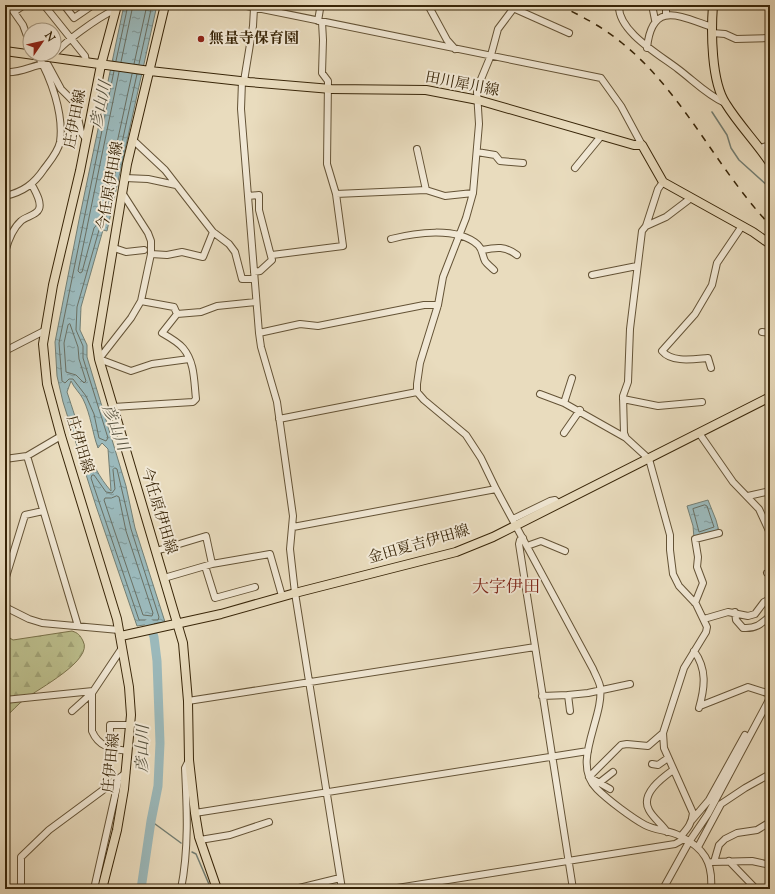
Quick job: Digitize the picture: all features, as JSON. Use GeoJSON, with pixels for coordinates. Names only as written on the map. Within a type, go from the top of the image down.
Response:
{"type":"FeatureCollection","features":[{"type":"Feature","properties":{"kind":"main road"},"geometry":{"type":"LineString","coordinates":[[150,71],[165,5]]}},
{"type":"Feature","properties":{"kind":"main road"},"geometry":{"type":"LineString","coordinates":[[713,5],[712,30],[714,62],[725,103],[770,163]]}},
{"type":"Feature","properties":{"kind":"main road","name":"庄伊田線"},"geometry":{"type":"LineString","coordinates":[[102,889],[117,830],[123,776],[128,751],[130,725],[129,687],[122,648],[122,634],[61,436],[47,384],[43,357],[44,331],[114,6]]}},
{"type":"Feature","properties":{"kind":"main road","name":"田川犀川線"},"geometry":{"type":"LineString","coordinates":[[5,51],[22,54]]}},
{"type":"Feature","properties":{"kind":"main road","name":"田川犀川線"},"geometry":{"type":"LineString","coordinates":[[62,59],[150,71],[327,89],[426,90],[478,100],[634,145],[642,145]]}},
{"type":"Feature","properties":{"kind":"main road","name":"今任原伊田線"},"geometry":{"type":"LineString","coordinates":[[150,71],[125,178],[97,345],[99,359],[178,623],[186,656],[189,760],[195,813],[200,840],[217,889]]}},
{"type":"Feature","properties":{"kind":"main road"},"geometry":{"type":"LineString","coordinates":[[642,145],[664,182],[742,226],[770,244]]}},
{"type":"Feature","properties":{"kind":"main road","name":"金田夏吉伊田線"},"geometry":{"type":"LineString","coordinates":[[122,634],[221,614],[282,596],[456,552],[514,522],[559,504],[770,397]]}},
{"type":"Feature","properties":{"kind":"street"},"geometry":{"type":"LineString","coordinates":[[9,5],[22,24]]}},
{"type":"Feature","properties":{"kind":"street"},"geometry":{"type":"LineString","coordinates":[[14,12],[24,5]]}},
{"type":"Feature","properties":{"kind":"street"},"geometry":{"type":"LineString","coordinates":[[44,5],[85,56],[86,62]]}},
{"type":"Feature","properties":{"kind":"street"},"geometry":{"type":"LineString","coordinates":[[64,5],[74,18],[93,5]]}},
{"type":"Feature","properties":{"kind":"street"},"geometry":{"type":"LineString","coordinates":[[242,5],[601,78],[621,106],[642,145]]}},
{"type":"Feature","properties":{"kind":"street"},"geometry":{"type":"LineString","coordinates":[[272,255],[343,246],[336,194],[327,164],[328,81],[322,73],[324,40],[320,21],[320,9],[322,5]]}},
{"type":"Feature","properties":{"kind":"street"},"geometry":{"type":"LineString","coordinates":[[428,5],[447,40],[455,49]]}},
{"type":"Feature","properties":{"kind":"street"},"geometry":{"type":"LineString","coordinates":[[619,5],[619,12],[631,31],[647,48],[678,69],[712,98],[725,103]]}},
{"type":"Feature","properties":{"kind":"street"},"geometry":{"type":"LineString","coordinates":[[652,5],[655,20]]}},
{"type":"Feature","properties":{"kind":"street"},"geometry":{"type":"LineString","coordinates":[[666,5],[666,14]]}},
{"type":"Feature","properties":{"kind":"street"},"geometry":{"type":"LineString","coordinates":[[62,47],[114,6]]}},
{"type":"Feature","properties":{"kind":"street"},"geometry":{"type":"LineString","coordinates":[[569,33],[514,7],[498,29],[493,40],[491,55],[477,92],[479,124],[473,193],[444,277],[438,305],[420,363],[417,392],[424,400],[466,434],[481,458],[496,489],[593,669],[600,686],[598,708],[588,751],[586,767],[596,788],[646,826],[685,839],[698,847],[712,862]]}},
{"type":"Feature","properties":{"kind":"street"},"geometry":{"type":"LineString","coordinates":[[254,8],[253,26],[243,81],[241,109],[259,333],[261,347],[277,402],[293,516],[290,549],[295,593],[342,889]]}},
{"type":"Feature","properties":{"kind":"street"},"geometry":{"type":"LineString","coordinates":[[647,48],[649,31],[655,20],[666,14],[682,15],[712,30],[736,39],[770,38]]}},
{"type":"Feature","properties":{"kind":"street"},"geometry":{"type":"LineString","coordinates":[[5,72],[16,73],[33,62]]}},
{"type":"Feature","properties":{"kind":"street"},"geometry":{"type":"LineString","coordinates":[[5,196],[17,194],[32,185],[56,153],[60,142],[59,103],[41,62]]}},
{"type":"Feature","properties":{"kind":"street"},"geometry":{"type":"LineString","coordinates":[[44,62],[48,65],[61,89],[74,102],[81,132],[86,139]]}},
{"type":"Feature","properties":{"kind":"street"},"geometry":{"type":"LineString","coordinates":[[575,168],[602,136]]}},
{"type":"Feature","properties":{"kind":"street"},"geometry":{"type":"LineString","coordinates":[[133,140],[160,165],[213,232],[222,238],[235,252],[242,279],[254,279]]}},
{"type":"Feature","properties":{"kind":"street"},"geometry":{"type":"LineString","coordinates":[[760,148],[770,145]]}},
{"type":"Feature","properties":{"kind":"street"},"geometry":{"type":"LineString","coordinates":[[417,149],[426,190]]}},
{"type":"Feature","properties":{"kind":"street"},"geometry":{"type":"LineString","coordinates":[[477,152],[495,155],[500,161],[523,163]]}},
{"type":"Feature","properties":{"kind":"street"},"geometry":{"type":"LineString","coordinates":[[125,178],[176,185]]}},
{"type":"Feature","properties":{"kind":"street"},"geometry":{"type":"LineString","coordinates":[[626,438],[624,433],[623,399],[628,382],[630,329],[642,231],[646,226],[658,189],[664,182]]}},
{"type":"Feature","properties":{"kind":"street"},"geometry":{"type":"LineString","coordinates":[[5,252],[12,233],[20,222],[39,209],[39,202],[32,185]]}},
{"type":"Feature","properties":{"kind":"street"},"geometry":{"type":"LineString","coordinates":[[336,194],[426,190],[445,196],[473,193]]}},
{"type":"Feature","properties":{"kind":"street"},"geometry":{"type":"LineString","coordinates":[[123,194],[148,233],[151,241],[151,254],[141,301],[131,318],[99,359],[131,371],[152,364],[189,359]]}},
{"type":"Feature","properties":{"kind":"street"},"geometry":{"type":"LineString","coordinates":[[248,196],[259,195],[259,210],[272,255],[272,260],[270,263],[260,271],[254,272]]}},
{"type":"Feature","properties":{"kind":"street"},"geometry":{"type":"LineString","coordinates":[[646,226],[666,217],[691,198]]}},
{"type":"Feature","properties":{"kind":"street"},"geometry":{"type":"LineString","coordinates":[[711,368],[708,358],[686,360],[666,356],[662,351],[695,314],[712,285],[717,263],[742,226]]}},
{"type":"Feature","properties":{"kind":"street"},"geometry":{"type":"LineString","coordinates":[[151,254],[167,255],[182,252],[202,257],[213,232]]}},
{"type":"Feature","properties":{"kind":"street"},"geometry":{"type":"LineString","coordinates":[[391,240],[422,232],[459,236],[474,242],[482,250],[486,262],[494,270]]}},
{"type":"Feature","properties":{"kind":"street"},"geometry":{"type":"LineString","coordinates":[[114,248],[126,252],[144,250]]}},
{"type":"Feature","properties":{"kind":"street"},"geometry":{"type":"LineString","coordinates":[[482,250],[497,248],[509,249],[517,255]]}},
{"type":"Feature","properties":{"kind":"street"},"geometry":{"type":"LineString","coordinates":[[592,275],[637,266]]}},
{"type":"Feature","properties":{"kind":"street"},"geometry":{"type":"LineString","coordinates":[[141,301],[174,307],[177,314]]}},
{"type":"Feature","properties":{"kind":"street"},"geometry":{"type":"LineString","coordinates":[[113,407],[193,402],[196,399],[195,383],[189,359],[183,348],[162,333],[177,314],[201,312],[217,306],[256,302]]}},
{"type":"Feature","properties":{"kind":"street"},"geometry":{"type":"LineString","coordinates":[[259,333],[300,324],[318,326],[424,305],[438,305]]}},
{"type":"Feature","properties":{"kind":"street"},"geometry":{"type":"LineString","coordinates":[[5,351],[44,331]]}},
{"type":"Feature","properties":{"kind":"street"},"geometry":{"type":"LineString","coordinates":[[762,332],[770,333]]}},
{"type":"Feature","properties":{"kind":"street"},"geometry":{"type":"LineString","coordinates":[[564,403],[572,378]]}},
{"type":"Feature","properties":{"kind":"street"},"geometry":{"type":"LineString","coordinates":[[279,419],[417,392]]}},
{"type":"Feature","properties":{"kind":"street"},"geometry":{"type":"LineString","coordinates":[[540,394],[580,410],[626,438],[649,458],[670,535],[673,574],[678,586],[695,603],[704,618],[707,627],[706,632],[684,668],[663,733],[664,748],[690,806],[692,820]]}},
{"type":"Feature","properties":{"kind":"street"},"geometry":{"type":"LineString","coordinates":[[623,399],[658,406],[702,402]]}},
{"type":"Feature","properties":{"kind":"street"},"geometry":{"type":"LineString","coordinates":[[564,433],[580,410]]}},
{"type":"Feature","properties":{"kind":"street"},"geometry":{"type":"LineString","coordinates":[[699,433],[733,482],[759,509],[770,533]]}},
{"type":"Feature","properties":{"kind":"street"},"geometry":{"type":"LineString","coordinates":[[5,459],[26,456],[61,436]]}},
{"type":"Feature","properties":{"kind":"street"},"geometry":{"type":"LineString","coordinates":[[26,456],[78,626]]}},
{"type":"Feature","properties":{"kind":"street"},"geometry":{"type":"LineString","coordinates":[[293,528],[496,489]]}},
{"type":"Feature","properties":{"kind":"street"},"geometry":{"type":"LineString","coordinates":[[748,496],[770,491]]}},
{"type":"Feature","properties":{"kind":"street"},"geometry":{"type":"LineString","coordinates":[[5,580],[25,515],[43,511]]}},
{"type":"Feature","properties":{"kind":"street"},"geometry":{"type":"LineString","coordinates":[[695,603],[703,583],[697,567],[698,557],[695,539],[719,533]]}},
{"type":"Feature","properties":{"kind":"street"},"geometry":{"type":"LineString","coordinates":[[156,551],[206,536],[215,598],[255,586]]}},
{"type":"Feature","properties":{"kind":"street"},"geometry":{"type":"LineString","coordinates":[[523,538],[520,540],[519,544],[573,889]]}},
{"type":"Feature","properties":{"kind":"street"},"geometry":{"type":"LineString","coordinates":[[527,546],[541,541],[565,551]]}},
{"type":"Feature","properties":{"kind":"street"},"geometry":{"type":"LineString","coordinates":[[164,578],[209,565],[270,554],[282,596]]}},
{"type":"Feature","properties":{"kind":"street"},"geometry":{"type":"LineString","coordinates":[[704,618],[728,612],[735,612],[748,616],[755,614],[764,602],[770,599]]}},
{"type":"Feature","properties":{"kind":"street"},"geometry":{"type":"LineString","coordinates":[[5,607],[29,619],[42,623],[78,626],[122,634]]}},
{"type":"Feature","properties":{"kind":"street"},"geometry":{"type":"LineString","coordinates":[[735,612],[736,620],[743,628],[758,626],[770,616]]}},
{"type":"Feature","properties":{"kind":"street"},"geometry":{"type":"LineString","coordinates":[[188,701],[535,647]]}},
{"type":"Feature","properties":{"kind":"street"},"geometry":{"type":"LineString","coordinates":[[72,711],[85,701],[93,692],[122,648]]}},
{"type":"Feature","properties":{"kind":"street"},"geometry":{"type":"LineString","coordinates":[[694,651],[700,660],[705,687],[700,707],[748,687],[769,695]]}},
{"type":"Feature","properties":{"kind":"street"},"geometry":{"type":"LineString","coordinates":[[542,696],[568,695],[599,691],[630,684]]}},
{"type":"Feature","properties":{"kind":"street"},"geometry":{"type":"LineString","coordinates":[[5,700],[93,692]]}},
{"type":"Feature","properties":{"kind":"street"},"geometry":{"type":"LineString","coordinates":[[93,692],[92,731],[94,736],[109,749],[128,751]]}},
{"type":"Feature","properties":{"kind":"street"},"geometry":{"type":"LineString","coordinates":[[568,695],[570,711]]}},
{"type":"Feature","properties":{"kind":"street"},"geometry":{"type":"LineString","coordinates":[[662,889],[692,820],[709,800],[769,695]]}},
{"type":"Feature","properties":{"kind":"street"},"geometry":{"type":"LineString","coordinates":[[391,889],[676,844],[685,839],[708,814],[769,695]]}},
{"type":"Feature","properties":{"kind":"street"},"geometry":{"type":"LineString","coordinates":[[110,732],[110,725],[130,725]]}},
{"type":"Feature","properties":{"kind":"street"},"geometry":{"type":"LineString","coordinates":[[590,778],[621,745],[627,744],[648,746],[663,733]]}},
{"type":"Feature","properties":{"kind":"street"},"geometry":{"type":"LineString","coordinates":[[195,813],[326,791],[588,751]]}},
{"type":"Feature","properties":{"kind":"street"},"geometry":{"type":"LineString","coordinates":[[652,764],[658,765],[668,758]]}},
{"type":"Feature","properties":{"kind":"street"},"geometry":{"type":"LineString","coordinates":[[181,889],[185,871],[187,832],[185,768],[189,760]]}},
{"type":"Feature","properties":{"kind":"street"},"geometry":{"type":"LineString","coordinates":[[667,832],[650,812],[647,803],[653,786],[673,770]]}},
{"type":"Feature","properties":{"kind":"street"},"geometry":{"type":"LineString","coordinates":[[599,783],[612,772]]}},
{"type":"Feature","properties":{"kind":"street"},"geometry":{"type":"LineString","coordinates":[[698,847],[721,804],[770,774]]}},
{"type":"Feature","properties":{"kind":"street"},"geometry":{"type":"LineString","coordinates":[[21,889],[21,857],[49,830],[123,776]]}},
{"type":"Feature","properties":{"kind":"street"},"geometry":{"type":"LineString","coordinates":[[94,889],[123,776]]}},
{"type":"Feature","properties":{"kind":"street"},"geometry":{"type":"LineString","coordinates":[[590,778],[610,789]]}},
{"type":"Feature","properties":{"kind":"street"},"geometry":{"type":"LineString","coordinates":[[200,840],[230,835],[269,822]]}},
{"type":"Feature","properties":{"kind":"street"},"geometry":{"type":"LineString","coordinates":[[711,889],[712,862],[720,845],[725,839],[737,833],[757,830],[770,822]]}},
{"type":"Feature","properties":{"kind":"street"},"geometry":{"type":"LineString","coordinates":[[729,861],[756,889]]}},
{"type":"Feature","properties":{"kind":"street"},"geometry":{"type":"LineString","coordinates":[[712,862],[752,861],[770,865]]}},
{"type":"Feature","properties":{"kind":"street"},"geometry":{"type":"LineString","coordinates":[[295,889],[340,878]]}},
{"type":"Feature","properties":{"kind":"green space"},"geometry":{"type":"Polygon","coordinates":[[[72,631],[79,634],[83,641],[84,649],[80,657],[63,673],[22,701],[5,718],[5,635],[13,640],[72,631]]]}},
{"type":"Feature","properties":{"kind":"water"},"geometry":{"type":"Polygon","coordinates":[[[124,5],[157,5],[107,231],[103,230],[81,307],[80,330],[87,345],[87,357],[126,486],[135,528],[165,622],[137,626],[96,506],[63,402],[57,376],[55,342],[124,5]],[[71,381],[67,392],[84,444],[96,469],[111,491],[108,449],[102,443],[98,448],[86,405],[71,381]]]}},
{"type":"Feature","properties":{"kind":"water"},"geometry":{"type":"Polygon","coordinates":[[[708,500],[719,531],[694,538],[693,526],[687,506],[708,500]]]}},
{"type":"Feature","properties":{"kind":"waterway"},"geometry":{"type":"LineString","coordinates":[[712,112],[727,135],[731,148],[739,160],[770,188]]}},
{"type":"Feature","properties":{"kind":"waterway","name":"彦山川"},"geometry":{"type":"LineString","coordinates":[[141,889],[151,821],[158,786],[160,743],[157,661],[154,637],[149,623]]}},
{"type":"Feature","properties":{"kind":"waterway"},"geometry":{"type":"LineString","coordinates":[[151,821],[181,843]]}},
{"type":"Feature","properties":{"kind":"waterway"},"geometry":{"type":"LineString","coordinates":[[192,852],[196,854],[211,889]]}},
{"type":"Feature","properties":{"kind":"railway"},"geometry":{"type":"LineString","coordinates":[[559,5],[600,27],[622,43],[644,63],[681,107],[751,203],[770,225]]}},
{"type":"Feature","properties":{"kind":"place","name":"無量寺保育園"},"geometry":{"type":"Point","coordinates":[201,39]}},
{"type":"Feature","properties":{"kind":"district","name":"大字伊田"},"geometry":{"type":"Point","coordinates":[506,588]}}]}
